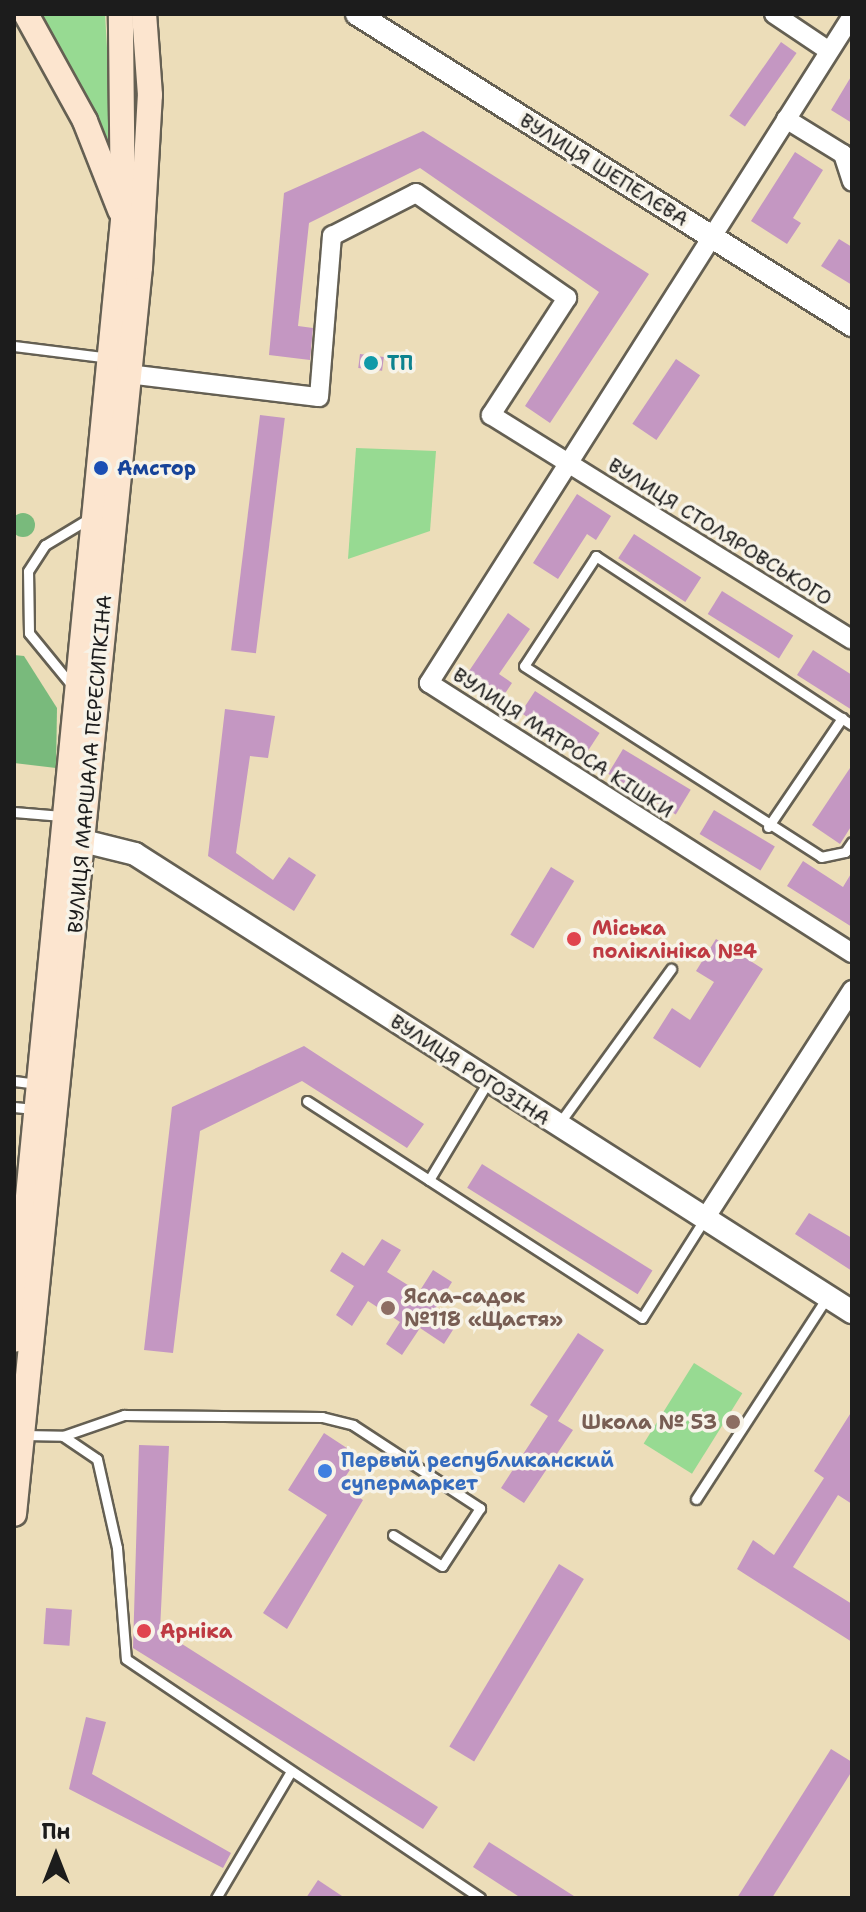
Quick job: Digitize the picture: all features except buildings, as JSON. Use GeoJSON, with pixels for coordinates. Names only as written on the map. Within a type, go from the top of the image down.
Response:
{"type":"FeatureCollection","features":[{"type":"Feature","properties":{"kind":"main road"},"geometry":{"type":"LineString","coordinates":[[26,14],[85,121],[123,220]]}},
{"type":"Feature","properties":{"kind":"main road","name":"ВУЛИЦЯ МАРШАЛА ПЕРЕСИПКІНА"},"geometry":{"type":"LineString","coordinates":[[70,830],[78,693],[96,514],[123,364],[121,14]]}},
{"type":"Feature","properties":{"kind":"main road","name":"ВУЛИЦЯ МАРШАЛА ПЕРЕСИПКІНА"},"geometry":{"type":"LineString","coordinates":[[14,1340],[37,1084],[70,830],[148,162],[144,14]]}},
{"type":"Feature","properties":{"kind":"main road","name":"ВУЛИЦЯ МАРШАЛА ПЕРЕСИПКІНА"},"geometry":{"type":"LineString","coordinates":[[14,1514],[21,1435],[35,1109]]}},
{"type":"Feature","properties":{"kind":"street","name":"ВУЛИЦЯ ШЕПЕЛЄВА"},"geometry":{"type":"LineString","coordinates":[[357,14],[852,325]]}},
{"type":"Feature","properties":{"kind":"street"},"geometry":{"type":"LineString","coordinates":[[774,14],[829,51]]}},
{"type":"Feature","properties":{"kind":"street"},"geometry":{"type":"LineString","coordinates":[[565,461],[852,16]]}},
{"type":"Feature","properties":{"kind":"street"},"geometry":{"type":"LineString","coordinates":[[786,119],[843,154],[852,182]]}},
{"type":"Feature","properties":{"kind":"street","name":"ВУЛИЦЯ СТОЛЯРОВСЬКОГО"},"geometry":{"type":"LineString","coordinates":[[123,364],[319,397],[332,236],[416,193],[567,298],[491,415],[852,640]]}},
{"type":"Feature","properties":{"kind":"street","name":"ВУЛИЦЯ МАТРОСА КІШКИ"},"geometry":{"type":"LineString","coordinates":[[565,461],[429,683],[852,953]]}},
{"type":"Feature","properties":{"kind":"street","name":"ВУЛИЦЯ РОГОЗІНА"},"geometry":{"type":"LineString","coordinates":[[70,830],[135,854],[852,1312]]}},
{"type":"Feature","properties":{"kind":"street"},"geometry":{"type":"LineString","coordinates":[[704,1220],[852,990]]}},
{"type":"Feature","properties":{"kind":"lane"},"geometry":{"type":"LineString","coordinates":[[14,346],[123,364]]}},
{"type":"Feature","properties":{"kind":"lane"},"geometry":{"type":"LineString","coordinates":[[78,693],[29,633],[28,571],[45,545],[96,514]]}},
{"type":"Feature","properties":{"kind":"lane"},"geometry":{"type":"LineString","coordinates":[[852,725],[596,556],[524,666],[768,827],[821,857],[845,852],[852,842]]}},
{"type":"Feature","properties":{"kind":"lane"},"geometry":{"type":"LineString","coordinates":[[768,827],[842,718]]}},
{"type":"Feature","properties":{"kind":"lane"},"geometry":{"type":"LineString","coordinates":[[14,812],[70,830]]}},
{"type":"Feature","properties":{"kind":"lane"},"geometry":{"type":"LineString","coordinates":[[557,1126],[671,969]]}},
{"type":"Feature","properties":{"kind":"lane"},"geometry":{"type":"LineString","coordinates":[[429,1180],[488,1082]]}},
{"type":"Feature","properties":{"kind":"lane"},"geometry":{"type":"LineString","coordinates":[[307,1101],[642,1318],[704,1220]]}},
{"type":"Feature","properties":{"kind":"lane"},"geometry":{"type":"LineString","coordinates":[[696,1499],[827,1297]]}},
{"type":"Feature","properties":{"kind":"lane"},"geometry":{"type":"LineString","coordinates":[[21,1435],[63,1436],[124,1415],[322,1417],[353,1425],[480,1508],[442,1566],[393,1535]]}},
{"type":"Feature","properties":{"kind":"lane"},"geometry":{"type":"LineString","coordinates":[[63,1436],[97,1459],[117,1548],[126,1659],[480,1898]]}},
{"type":"Feature","properties":{"kind":"lane"},"geometry":{"type":"LineString","coordinates":[[216,1898],[291,1771]]}},
{"type":"Feature","properties":{"kind":"green space"},"geometry":{"type":"Polygon","coordinates":[[[38,14],[105,14],[114,165],[70,65],[38,14]]]}},
{"type":"Feature","properties":{"kind":"green space"},"geometry":{"type":"Polygon","coordinates":[[[356,448],[436,451],[430,531],[348,559],[356,448]]]}},
{"type":"Feature","properties":{"kind":"green space"},"geometry":{"type":"Polygon","coordinates":[[[23,513],[31,517],[35,525],[31,533],[23,537],[15,533],[11,525],[15,517],[23,513]]]}},
{"type":"Feature","properties":{"kind":"green space"},"geometry":{"type":"Polygon","coordinates":[[[14,655],[24,656],[57,708],[56,768],[14,763],[14,655]]]}},
{"type":"Feature","properties":{"kind":"green space"},"geometry":{"type":"Polygon","coordinates":[[[694,1363],[742,1393],[692,1474],[644,1444],[694,1363]]]}},
{"type":"Feature","properties":{"kind":"place","name":"ТП"},"geometry":{"type":"Point","coordinates":[371,363]}},
{"type":"Feature","properties":{"kind":"place","name":"Амстор"},"geometry":{"type":"Point","coordinates":[101,468]}},
{"type":"Feature","properties":{"kind":"place","name":"Міська поліклініка №4"},"geometry":{"type":"Point","coordinates":[574,939]}},
{"type":"Feature","properties":{"kind":"place","name":"Ясла-садок №118 «Щастя»"},"geometry":{"type":"Point","coordinates":[388,1308]}},
{"type":"Feature","properties":{"kind":"place","name":"Школа № 53"},"geometry":{"type":"Point","coordinates":[733,1422]}},
{"type":"Feature","properties":{"kind":"place","name":"Первый республиканский супермаркет"},"geometry":{"type":"Point","coordinates":[325,1471]}},
{"type":"Feature","properties":{"kind":"place","name":"Арніка"},"geometry":{"type":"Point","coordinates":[144,1631]}}]}
